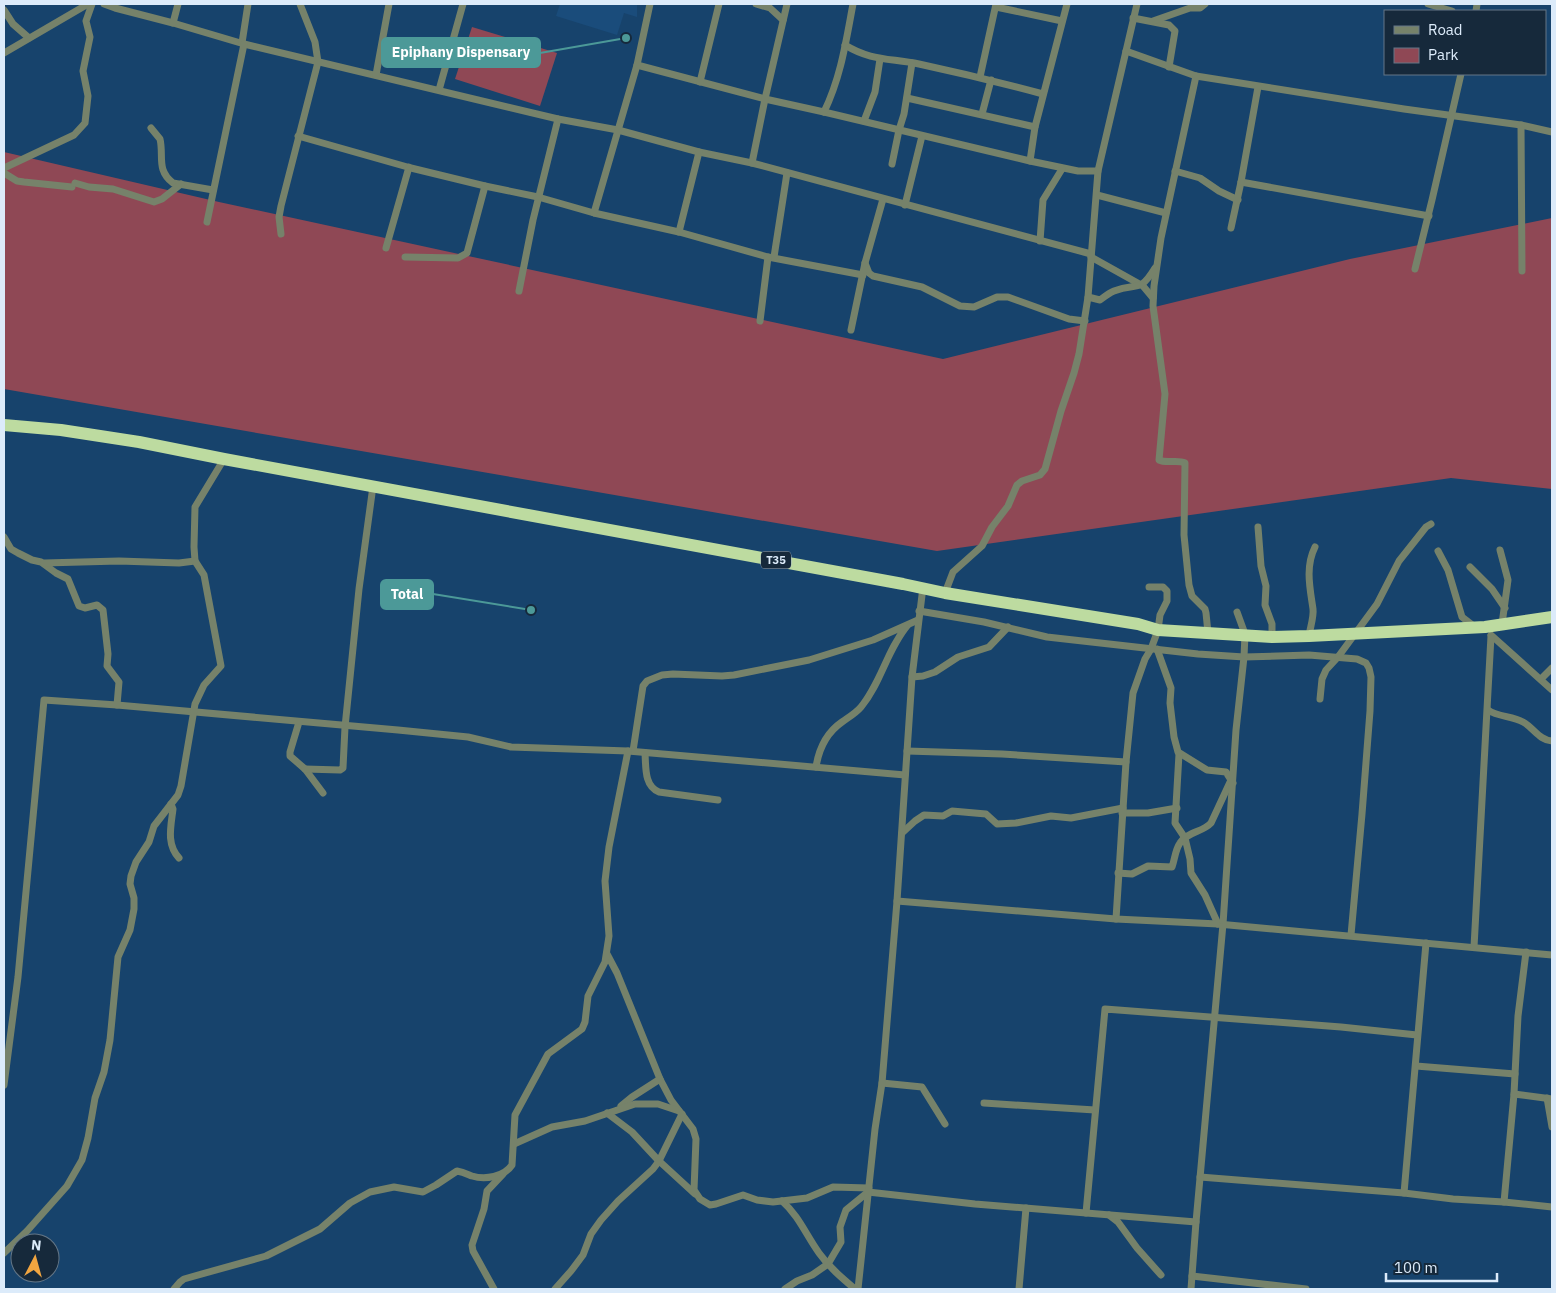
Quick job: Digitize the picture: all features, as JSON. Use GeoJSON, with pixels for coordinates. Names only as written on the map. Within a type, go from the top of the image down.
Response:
{"type":"FeatureCollection","features":[{"type":"Feature","properties":{"kind":"highway","name":"T35"},"geometry":{"type":"LineString","coordinates":[[4,426],[61,430],[110,437],[923,587],[945,593],[1138,624],[1158,630],[1272,637],[1309,636],[1484,630],[1502,624],[1552,617]]}},
{"type":"Feature","properties":{"kind":"street"},"geometry":{"type":"LineString","coordinates":[[4,53],[88,4]]}},
{"type":"Feature","properties":{"kind":"street"},"geometry":{"type":"LineString","coordinates":[[4,168],[74,135],[85,123],[88,96],[83,71],[90,37],[86,22],[92,4]]}},
{"type":"Feature","properties":{"kind":"street"},"geometry":{"type":"LineString","coordinates":[[104,4],[243,44],[558,119],[618,130],[699,152],[752,163],[1040,241],[1091,256],[1141,285],[1153,298]]}},
{"type":"Feature","properties":{"kind":"street"},"geometry":{"type":"LineString","coordinates":[[173,23],[178,4]]}},
{"type":"Feature","properties":{"kind":"street"},"geometry":{"type":"LineString","coordinates":[[207,222],[243,44],[248,4]]}},
{"type":"Feature","properties":{"kind":"street"},"geometry":{"type":"LineString","coordinates":[[281,234],[279,217],[281,206],[318,62],[315,42],[300,4]]}},
{"type":"Feature","properties":{"kind":"street"},"geometry":{"type":"LineString","coordinates":[[376,75],[389,4]]}},
{"type":"Feature","properties":{"kind":"street"},"geometry":{"type":"LineString","coordinates":[[440,90],[463,4]]}},
{"type":"Feature","properties":{"kind":"street"},"geometry":{"type":"LineString","coordinates":[[594,213],[636,65],[650,4]]}},
{"type":"Feature","properties":{"kind":"street"},"geometry":{"type":"LineString","coordinates":[[700,82],[719,4]]}},
{"type":"Feature","properties":{"kind":"street"},"geometry":{"type":"LineString","coordinates":[[756,4],[770,8],[783,20]]}},
{"type":"Feature","properties":{"kind":"street"},"geometry":{"type":"LineString","coordinates":[[752,163],[788,4]]}},
{"type":"Feature","properties":{"kind":"street"},"geometry":{"type":"LineString","coordinates":[[824,112],[836,86],[853,4]]}},
{"type":"Feature","properties":{"kind":"street"},"geometry":{"type":"LineString","coordinates":[[1030,161],[1035,127],[1067,4]]}},
{"type":"Feature","properties":{"kind":"street"},"geometry":{"type":"LineString","coordinates":[[945,593],[953,572],[982,546],[992,527],[1008,506],[1017,485],[1022,481],[1040,475],[1044,469],[1066,393],[1074,373],[1085,321],[1098,171],[1137,4]]}},
{"type":"Feature","properties":{"kind":"street"},"geometry":{"type":"LineString","coordinates":[[1153,22],[1190,8],[1200,8],[1205,4]]}},
{"type":"Feature","properties":{"kind":"street"},"geometry":{"type":"LineString","coordinates":[[1428,4],[1449,10]]}},
{"type":"Feature","properties":{"kind":"street"},"geometry":{"type":"LineString","coordinates":[[980,77],[996,5],[1062,21]]}},
{"type":"Feature","properties":{"kind":"street"},"geometry":{"type":"LineString","coordinates":[[4,10],[9,19],[28,38]]}},
{"type":"Feature","properties":{"kind":"street"},"geometry":{"type":"LineString","coordinates":[[1133,18],[1169,24],[1175,31],[1169,67]]}},
{"type":"Feature","properties":{"kind":"street"},"geometry":{"type":"LineString","coordinates":[[845,45],[859,54],[980,77],[1044,94]]}},
{"type":"Feature","properties":{"kind":"street"},"geometry":{"type":"LineString","coordinates":[[1126,51],[1196,76],[1258,87],[1521,125],[1552,132]]}},
{"type":"Feature","properties":{"kind":"street"},"geometry":{"type":"LineString","coordinates":[[864,122],[875,92],[880,59]]}},
{"type":"Feature","properties":{"kind":"street"},"geometry":{"type":"LineString","coordinates":[[892,164],[908,98],[912,63]]}},
{"type":"Feature","properties":{"kind":"street"},"geometry":{"type":"LineString","coordinates":[[636,65],[765,99],[1062,169],[1084,172],[1098,171]]}},
{"type":"Feature","properties":{"kind":"street"},"geometry":{"type":"LineString","coordinates":[[1415,269],[1461,75]]}},
{"type":"Feature","properties":{"kind":"street"},"geometry":{"type":"LineString","coordinates":[[1196,76],[1166,213],[1153,298],[1160,368],[1165,394],[1159,458],[1161,461],[1180,461],[1185,463],[1184,535],[1189,585],[1192,596],[1205,608],[1208,633]]}},
{"type":"Feature","properties":{"kind":"street"},"geometry":{"type":"LineString","coordinates":[[982,114],[991,80]]}},
{"type":"Feature","properties":{"kind":"street"},"geometry":{"type":"LineString","coordinates":[[1231,228],[1238,200],[1258,87]]}},
{"type":"Feature","properties":{"kind":"street"},"geometry":{"type":"LineString","coordinates":[[908,98],[1035,127]]}},
{"type":"Feature","properties":{"kind":"street"},"geometry":{"type":"LineString","coordinates":[[519,291],[538,197],[558,119]]}},
{"type":"Feature","properties":{"kind":"street"},"geometry":{"type":"LineString","coordinates":[[1521,125],[1522,271]]}},
{"type":"Feature","properties":{"kind":"street"},"geometry":{"type":"LineString","coordinates":[[151,128],[161,141],[161,167],[171,182],[213,190]]}},
{"type":"Feature","properties":{"kind":"street"},"geometry":{"type":"LineString","coordinates":[[298,136],[409,167],[679,232],[771,257],[863,275]]}},
{"type":"Feature","properties":{"kind":"street"},"geometry":{"type":"LineString","coordinates":[[905,205],[922,136]]}},
{"type":"Feature","properties":{"kind":"street"},"geometry":{"type":"LineString","coordinates":[[679,232],[699,152]]}},
{"type":"Feature","properties":{"kind":"street"},"geometry":{"type":"LineString","coordinates":[[386,248],[409,167]]}},
{"type":"Feature","properties":{"kind":"street"},"geometry":{"type":"LineString","coordinates":[[1040,241],[1043,200],[1062,169]]}},
{"type":"Feature","properties":{"kind":"street"},"geometry":{"type":"LineString","coordinates":[[1175,171],[1200,178],[1219,191],[1238,200]]}},
{"type":"Feature","properties":{"kind":"street"},"geometry":{"type":"LineString","coordinates":[[4,173],[17,181],[113,189],[154,202],[159,201],[181,184]]}},
{"type":"Feature","properties":{"kind":"street"},"geometry":{"type":"LineString","coordinates":[[760,321],[787,173]]}},
{"type":"Feature","properties":{"kind":"street"},"geometry":{"type":"LineString","coordinates":[[1241,182],[1428,216]]}},
{"type":"Feature","properties":{"kind":"street"},"geometry":{"type":"LineString","coordinates":[[405,257],[458,258],[466,253],[485,186]]}},
{"type":"Feature","properties":{"kind":"street"},"geometry":{"type":"LineString","coordinates":[[1097,195],[1166,213]]}},
{"type":"Feature","properties":{"kind":"street"},"geometry":{"type":"LineString","coordinates":[[850,330],[865,263],[883,199]]}},
{"type":"Feature","properties":{"kind":"street"},"geometry":{"type":"LineString","coordinates":[[865,263],[872,276],[922,287],[960,306],[974,307],[997,298],[1008,297],[1069,319],[1085,321]]}},
{"type":"Feature","properties":{"kind":"street"},"geometry":{"type":"LineString","coordinates":[[1088,297],[1100,300],[1114,290],[1141,285],[1148,280],[1158,263]]}},
{"type":"Feature","properties":{"kind":"street"},"geometry":{"type":"LineString","coordinates":[[4,1253],[27,1231],[67,1186],[82,1160],[110,1040],[118,957],[130,930],[134,909],[134,898],[130,884],[131,876],[136,862],[149,842],[154,826],[178,795],[195,704],[204,684],[221,666],[204,575],[195,561],[194,547],[195,507],[224,459]]}},
{"type":"Feature","properties":{"kind":"street"},"geometry":{"type":"LineString","coordinates":[[306,769],[342,769],[360,589],[373,486]]}},
{"type":"Feature","properties":{"kind":"street"},"geometry":{"type":"LineString","coordinates":[[1320,699],[1324,674],[1377,604],[1399,561],[1430,524]]}},
{"type":"Feature","properties":{"kind":"street"},"geometry":{"type":"LineString","coordinates":[[1258,527],[1261,566],[1266,586],[1265,605],[1272,624],[1272,637]]}},
{"type":"Feature","properties":{"kind":"street"},"geometry":{"type":"LineString","coordinates":[[4,537],[11,548],[18,553],[44,563],[56,573],[68,579],[79,606],[85,608],[97,605],[103,610],[108,654],[107,666],[119,682],[117,705]]}},
{"type":"Feature","properties":{"kind":"street"},"geometry":{"type":"LineString","coordinates":[[1309,636],[1313,609],[1308,580],[1315,547]]}},
{"type":"Feature","properties":{"kind":"street"},"geometry":{"type":"LineString","coordinates":[[1500,550],[1508,580],[1502,624]]}},
{"type":"Feature","properties":{"kind":"street"},"geometry":{"type":"LineString","coordinates":[[1438,551],[1448,570],[1462,617],[1484,630],[1552,690]]}},
{"type":"Feature","properties":{"kind":"street"},"geometry":{"type":"LineString","coordinates":[[44,563],[120,561],[179,563],[195,561]]}},
{"type":"Feature","properties":{"kind":"street"},"geometry":{"type":"LineString","coordinates":[[1470,567],[1492,589],[1505,608]]}},
{"type":"Feature","properties":{"kind":"street"},"geometry":{"type":"LineString","coordinates":[[1116,919],[1126,762],[1133,690],[1142,670],[1144,659],[1154,649],[1161,614],[1168,598],[1167,591],[1160,586],[1149,587]]}},
{"type":"Feature","properties":{"kind":"street"},"geometry":{"type":"LineString","coordinates":[[857,1289],[874,1129],[882,1083],[897,901],[912,677],[923,587]]}},
{"type":"Feature","properties":{"kind":"street"},"geometry":{"type":"LineString","coordinates":[[919,611],[1047,637],[1244,657],[1309,655],[1363,661],[1370,668],[1371,677],[1362,814],[1351,935]]}},
{"type":"Feature","properties":{"kind":"street"},"geometry":{"type":"LineString","coordinates":[[1191,1289],[1215,1017],[1236,730],[1244,657],[1245,634],[1238,612]]}},
{"type":"Feature","properties":{"kind":"street"},"geometry":{"type":"LineString","coordinates":[[494,1289],[473,1251],[472,1245],[484,1209],[487,1192],[512,1165],[515,1115],[548,1054],[582,1029],[585,1022],[588,996],[602,970],[607,954],[608,925],[605,881],[608,856],[643,686],[653,677],[673,674],[722,676],[809,660],[864,643],[918,620]]}},
{"type":"Feature","properties":{"kind":"street"},"geometry":{"type":"LineString","coordinates":[[816,767],[819,752],[828,734],[834,727],[859,710],[872,692],[897,640],[908,625]]}},
{"type":"Feature","properties":{"kind":"street"},"geometry":{"type":"LineString","coordinates":[[912,677],[935,672],[958,657],[989,646],[1008,628]]}},
{"type":"Feature","properties":{"kind":"street"},"geometry":{"type":"LineString","coordinates":[[1474,947],[1488,710],[1484,630]]}},
{"type":"Feature","properties":{"kind":"street"},"geometry":{"type":"LineString","coordinates":[[1154,649],[1170,684],[1174,738],[1180,754],[1175,823],[1184,838],[1190,859],[1191,873],[1221,924]]}},
{"type":"Feature","properties":{"kind":"street"},"geometry":{"type":"LineString","coordinates":[[1541,679],[1552,668]]}},
{"type":"Feature","properties":{"kind":"street"},"geometry":{"type":"LineString","coordinates":[[4,1085],[18,978],[44,700],[117,705],[468,738],[511,747],[630,751],[905,775]]}},
{"type":"Feature","properties":{"kind":"street"},"geometry":{"type":"LineString","coordinates":[[1488,710],[1493,714],[1518,719],[1531,726],[1542,739],[1552,741]]}},
{"type":"Feature","properties":{"kind":"street"},"geometry":{"type":"LineString","coordinates":[[299,722],[290,756],[306,769],[323,793]]}},
{"type":"Feature","properties":{"kind":"street"},"geometry":{"type":"LineString","coordinates":[[908,752],[1002,754],[1126,762]]}},
{"type":"Feature","properties":{"kind":"street"},"geometry":{"type":"LineString","coordinates":[[645,753],[649,784],[654,790],[718,800]]}},
{"type":"Feature","properties":{"kind":"street"},"geometry":{"type":"LineString","coordinates":[[1180,754],[1207,770],[1226,772],[1232,782]]}},
{"type":"Feature","properties":{"kind":"street"},"geometry":{"type":"LineString","coordinates":[[1118,873],[1132,874],[1145,866],[1151,865],[1172,867],[1179,845],[1184,838],[1211,823],[1232,782]]}},
{"type":"Feature","properties":{"kind":"street"},"geometry":{"type":"LineString","coordinates":[[171,804],[173,809],[170,844],[172,850],[179,858]]}},
{"type":"Feature","properties":{"kind":"street"},"geometry":{"type":"LineString","coordinates":[[902,833],[915,821],[924,816],[943,816],[952,811],[986,814],[997,824],[1016,823],[1051,816],[1071,818],[1123,811],[1148,813],[1177,808]]}},
{"type":"Feature","properties":{"kind":"street"},"geometry":{"type":"LineString","coordinates":[[897,901],[1116,919],[1221,924],[1552,955]]}},
{"type":"Feature","properties":{"kind":"street"},"geometry":{"type":"LineString","coordinates":[[1404,1193],[1426,943]]}},
{"type":"Feature","properties":{"kind":"street"},"geometry":{"type":"LineString","coordinates":[[1504,1202],[1514,1094],[1518,1016],[1526,952]]}},
{"type":"Feature","properties":{"kind":"street"},"geometry":{"type":"LineString","coordinates":[[607,954],[617,973],[660,1080],[693,1129],[696,1140],[694,1190],[697,1196]]}},
{"type":"Feature","properties":{"kind":"street"},"geometry":{"type":"LineString","coordinates":[[1086,1213],[1104,1009],[1341,1027],[1417,1036]]}},
{"type":"Feature","properties":{"kind":"street"},"geometry":{"type":"LineString","coordinates":[[1416,1066],[1515,1074]]}},
{"type":"Feature","properties":{"kind":"street"},"geometry":{"type":"LineString","coordinates":[[619,1108],[632,1097],[660,1080]]}},
{"type":"Feature","properties":{"kind":"street"},"geometry":{"type":"LineString","coordinates":[[882,1083],[922,1087],[944,1124]]}},
{"type":"Feature","properties":{"kind":"street"},"geometry":{"type":"LineString","coordinates":[[1514,1094],[1550,1098],[1552,1127]]}},
{"type":"Feature","properties":{"kind":"street"},"geometry":{"type":"LineString","coordinates":[[984,1102],[1095,1110]]}},
{"type":"Feature","properties":{"kind":"street"},"geometry":{"type":"LineString","coordinates":[[514,1144],[552,1127],[585,1121],[635,1104],[649,1103],[681,1112]]}},
{"type":"Feature","properties":{"kind":"street"},"geometry":{"type":"LineString","coordinates":[[607,1112],[632,1132],[659,1161],[703,1202],[710,1204],[716,1204],[743,1195],[764,1201],[782,1201],[813,1196],[833,1186],[974,1204],[1196,1222]]}},
{"type":"Feature","properties":{"kind":"street"},"geometry":{"type":"LineString","coordinates":[[555,1289],[568,1276],[582,1255],[591,1234],[601,1220],[618,1201],[647,1176],[659,1161],[681,1112]]}},
{"type":"Feature","properties":{"kind":"street"},"geometry":{"type":"LineString","coordinates":[[174,1289],[184,1280],[260,1258],[320,1230],[350,1202],[370,1192],[394,1187],[423,1192],[457,1171],[486,1178],[503,1174]]}},
{"type":"Feature","properties":{"kind":"street"},"geometry":{"type":"LineString","coordinates":[[1200,1177],[1552,1207]]}},
{"type":"Feature","properties":{"kind":"street"},"geometry":{"type":"LineString","coordinates":[[785,1289],[797,1280],[812,1275],[828,1264],[841,1242],[840,1227],[846,1210],[868,1190]]}},
{"type":"Feature","properties":{"kind":"street"},"geometry":{"type":"LineString","coordinates":[[782,1201],[800,1220],[818,1252],[828,1264],[857,1289]]}},
{"type":"Feature","properties":{"kind":"street"},"geometry":{"type":"LineString","coordinates":[[1019,1289],[1026,1208]]}},
{"type":"Feature","properties":{"kind":"street"},"geometry":{"type":"LineString","coordinates":[[1109,1215],[1161,1275]]}},
{"type":"Feature","properties":{"kind":"street"},"geometry":{"type":"LineString","coordinates":[[1192,1276],[1306,1289]]}},
{"type":"Feature","properties":{"kind":"shaded area"},"geometry":{"type":"Polygon","coordinates":[[[560,4],[637,4],[637,17],[624,13],[617,35],[556,16],[560,4]]]}},
{"type":"Feature","properties":{"kind":"green space"},"geometry":{"type":"Polygon","coordinates":[[[472,27],[557,53],[540,106],[455,79],[472,27]]]}},
{"type":"Feature","properties":{"kind":"green space"},"geometry":{"type":"Polygon","coordinates":[[[4,152],[219,202],[943,359],[1350,259],[1552,218],[1552,489],[1451,478],[937,551],[4,389],[4,152]]]}},
{"type":"Feature","properties":{"kind":"place","name":"Epiphany Dispensary"},"geometry":{"type":"Point","coordinates":[626,38]}},
{"type":"Feature","properties":{"kind":"place","name":"Total"},"geometry":{"type":"Point","coordinates":[531,610]}}]}
